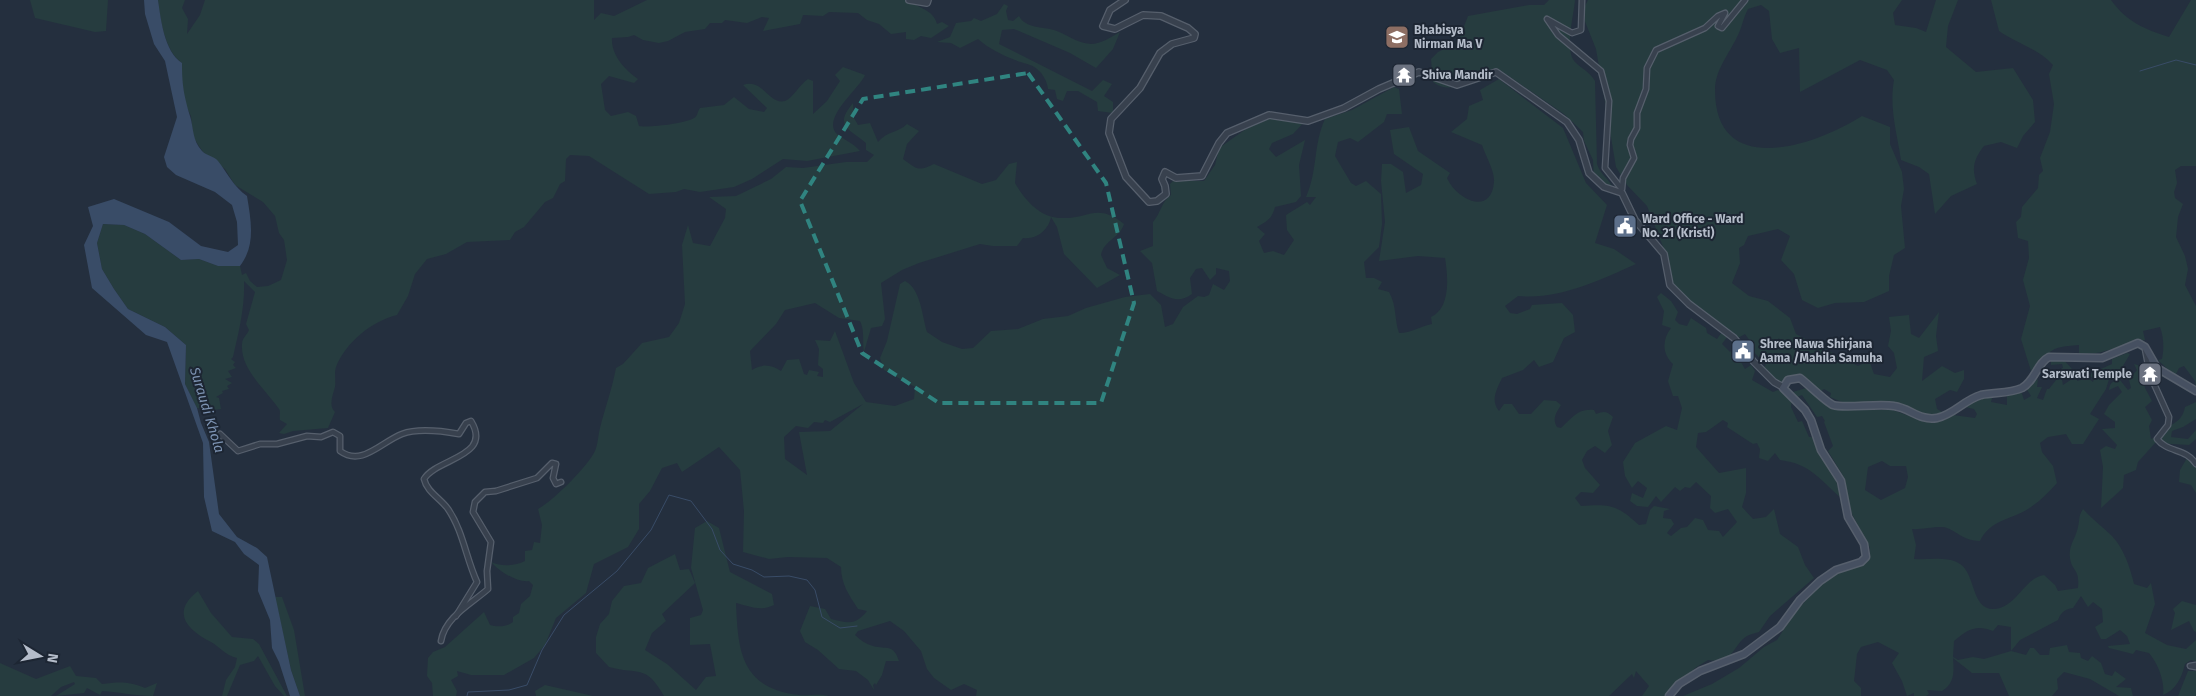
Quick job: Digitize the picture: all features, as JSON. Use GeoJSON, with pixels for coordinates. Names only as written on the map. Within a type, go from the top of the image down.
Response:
{"type":"FeatureCollection","features":[{"type":"Feature","properties":{"kind":"main road"},"geometry":{"type":"LineString","coordinates":[[1669,696],[1679,684],[1700,671],[1744,654],[1780,626],[1800,600],[1820,581],[1832,572],[1860,562],[1866,557],[1864,544],[1848,517],[1841,481],[1821,450],[1811,420],[1805,410],[1783,387],[1786,381],[1798,378],[1834,405],[1891,405],[1904,408],[1918,417],[1935,419],[1948,414],[1975,397],[2023,387],[2034,378],[2044,360],[2049,357],[2098,359],[2135,343],[2145,347],[2157,368],[2196,391]]}},
{"type":"Feature","properties":{"kind":"street"},"geometry":{"type":"LineString","coordinates":[[909,0],[920,4],[926,3],[928,0]]}},
{"type":"Feature","properties":{"kind":"street"},"geometry":{"type":"LineString","coordinates":[[1125,0],[1110,10],[1103,26],[1115,29],[1143,16],[1162,16],[1188,28],[1195,34],[1194,38],[1172,44],[1160,53],[1140,88],[1111,119],[1108,126],[1116,154],[1124,166],[1126,177],[1149,202],[1157,200],[1166,194],[1166,186],[1162,179],[1165,172],[1176,178],[1202,176],[1219,143],[1227,133],[1269,115],[1308,121],[1344,108],[1379,88],[1419,72],[1457,85],[1496,72],[1567,122],[1579,140],[1589,173],[1604,187],[1622,191]]}},
{"type":"Feature","properties":{"kind":"street"},"geometry":{"type":"LineString","coordinates":[[1582,0],[1581,30],[1572,32],[1547,19],[1558,35],[1601,71],[1609,101],[1605,168],[1622,191],[1635,220],[1664,254],[1670,285],[1689,304],[1734,338],[1754,362],[1774,382],[1783,387]]}},
{"type":"Feature","properties":{"kind":"street"},"geometry":{"type":"LineString","coordinates":[[1622,191],[1623,178],[1634,158],[1630,145],[1637,128],[1637,113],[1646,89],[1647,68],[1656,50],[1705,28],[1718,16],[1725,14],[1718,26],[1722,28],[1745,0]]}},
{"type":"Feature","properties":{"kind":"street"},"geometry":{"type":"LineString","coordinates":[[2145,347],[2150,375],[2169,418],[2168,424],[2158,439],[2162,444],[2189,454],[2196,464]]}},
{"type":"Feature","properties":{"kind":"street"},"geometry":{"type":"LineString","coordinates":[[220,434],[238,451],[260,444],[277,444],[307,436],[321,437],[333,432],[340,436],[340,451],[348,457],[364,456],[402,434],[435,431],[459,434],[466,423],[471,422],[476,435],[474,445],[469,452],[430,470],[424,478],[426,486],[447,508],[454,520],[477,582],[456,616],[443,632],[441,641]]}},
{"type":"Feature","properties":{"kind":"street"},"geometry":{"type":"LineString","coordinates":[[456,616],[488,589],[487,571],[490,542],[473,512],[475,502],[485,492],[496,491],[537,478],[552,463],[556,464],[553,478],[556,484],[561,482]]}},
{"type":"Feature","properties":{"kind":"highlighted area"},"geometry":{"type":"Polygon","coordinates":[[[1028,73],[1106,183],[1134,303],[1101,403],[939,403],[862,353],[800,201],[863,99],[1028,73]]]}},
{"type":"Feature","properties":{"kind":"green space"},"geometry":{"type":"Polygon","coordinates":[[[30,0],[108,0],[106,31],[95,32],[35,18],[30,0]]]}},
{"type":"Feature","properties":{"kind":"green space"},"geometry":{"type":"Polygon","coordinates":[[[158,0],[185,0],[182,8],[188,19],[187,34],[200,15],[205,0],[594,0],[594,20],[601,13],[614,16],[647,0],[908,0],[929,12],[937,24],[942,22],[949,26],[931,38],[921,36],[914,40],[906,39],[906,32],[891,34],[879,24],[867,20],[858,13],[829,12],[823,16],[803,15],[800,24],[763,31],[769,18],[762,17],[747,23],[725,20],[722,23],[710,23],[705,29],[685,32],[668,41],[659,43],[643,40],[634,35],[612,38],[616,56],[628,71],[638,79],[634,83],[609,76],[601,84],[605,110],[611,116],[628,112],[636,116],[639,126],[668,125],[690,120],[696,116],[700,108],[724,105],[734,97],[749,109],[764,112],[767,108],[743,85],[756,85],[774,99],[785,101],[808,79],[813,81],[813,114],[827,101],[840,81],[835,75],[843,67],[865,75],[842,104],[834,121],[834,129],[838,135],[860,151],[807,161],[783,159],[752,179],[734,187],[700,192],[684,189],[676,192],[649,194],[589,156],[570,155],[566,159],[565,181],[560,184],[553,198],[545,202],[524,227],[515,232],[510,240],[467,242],[446,254],[427,259],[415,274],[408,296],[397,315],[369,327],[353,341],[340,358],[336,367],[335,387],[331,403],[335,412],[328,428],[293,431],[284,434],[279,433],[287,424],[280,420],[279,409],[249,371],[242,353],[242,342],[249,330],[246,324],[255,292],[244,281],[241,319],[231,359],[235,362],[233,365],[236,368],[228,371],[232,377],[225,379],[232,383],[227,386],[229,389],[222,391],[223,393],[216,397],[219,398],[221,409],[213,410],[197,408],[185,384],[186,345],[165,327],[128,309],[102,269],[97,243],[103,224],[124,225],[145,234],[181,260],[199,259],[218,266],[240,266],[242,275],[246,273],[250,281],[257,287],[268,286],[281,280],[287,260],[284,240],[279,233],[275,216],[263,202],[235,185],[225,169],[203,152],[193,137],[191,116],[185,104],[182,63],[176,58],[167,43],[160,17],[158,0]]]}},
{"type":"Feature","properties":{"kind":"green space"},"geometry":{"type":"Polygon","coordinates":[[[1549,0],[1575,0],[1570,32],[1570,50],[1575,62],[1595,81],[1597,164],[1612,186],[1610,190],[1594,182],[1593,160],[1584,141],[1583,132],[1564,114],[1497,68],[1457,86],[1441,86],[1433,82],[1431,59],[1438,52],[1458,42],[1468,16],[1529,5],[1544,5],[1549,0]]]}},
{"type":"Feature","properties":{"kind":"green space"},"geometry":{"type":"Polygon","coordinates":[[[1588,0],[1902,0],[1893,13],[1895,25],[1916,28],[1926,32],[1936,0],[1958,0],[1948,26],[1946,47],[1976,72],[2013,68],[2033,100],[2035,122],[2023,136],[2017,148],[2001,142],[1984,146],[1978,155],[1974,168],[1977,184],[1951,196],[1935,214],[1929,174],[1919,167],[1901,160],[1892,101],[1894,80],[1887,70],[1860,60],[1800,92],[1799,48],[1780,53],[1772,39],[1769,11],[1761,5],[1748,9],[1739,34],[1717,76],[1715,90],[1719,118],[1731,136],[1749,146],[1771,148],[1795,145],[1819,137],[1862,116],[1890,127],[1890,144],[1902,172],[1904,189],[1901,206],[1905,248],[1894,255],[1889,276],[1889,291],[1864,302],[1835,303],[1818,308],[1802,300],[1794,274],[1781,260],[1790,236],[1778,229],[1748,236],[1744,245],[1739,248],[1740,263],[1732,283],[1749,296],[1768,301],[1790,318],[1796,334],[1858,366],[1869,360],[1874,374],[1890,377],[1897,368],[1894,353],[1888,346],[1891,331],[1889,317],[1909,315],[1911,334],[1919,338],[1939,312],[1936,336],[1938,351],[1924,357],[1922,381],[1942,366],[1955,373],[1964,370],[1964,379],[1957,392],[1950,390],[1935,399],[1937,409],[1944,413],[1925,415],[1909,408],[1842,402],[1830,397],[1831,393],[1824,389],[1820,392],[1799,377],[1787,377],[1782,385],[1762,369],[1766,365],[1752,350],[1753,345],[1745,334],[1738,338],[1680,294],[1670,278],[1669,262],[1647,206],[1627,185],[1616,167],[1596,49],[1584,19],[1583,10],[1588,0]]]}},
{"type":"Feature","properties":{"kind":"green space"},"geometry":{"type":"Polygon","coordinates":[[[1991,0],[2111,0],[2123,14],[2137,24],[2169,37],[2191,0],[2196,0],[2196,166],[2181,166],[2175,170],[2177,183],[2174,192],[2175,198],[2183,204],[2178,217],[2176,237],[2185,256],[2188,269],[2185,285],[2196,306],[2196,389],[2195,381],[2184,366],[2179,368],[2175,376],[2158,360],[2162,359],[2163,351],[2160,327],[2143,331],[2145,340],[2096,353],[2079,353],[2079,345],[2060,347],[2050,352],[2031,371],[2021,339],[2030,306],[2023,280],[2029,258],[2028,241],[2018,238],[2016,222],[2021,217],[2022,207],[2038,188],[2039,175],[2043,171],[2040,158],[2050,132],[2054,104],[2049,74],[2053,65],[2034,50],[1999,31],[1991,0]]]}},
{"type":"Feature","properties":{"kind":"green space"},"geometry":{"type":"Polygon","coordinates":[[[1004,4],[1008,6],[1006,11],[1008,20],[1013,21],[1019,16],[1025,23],[1054,30],[1086,43],[1098,43],[1120,32],[1113,49],[1096,68],[1070,53],[1014,29],[1002,30],[999,44],[1092,91],[1103,80],[1112,84],[1104,96],[1113,102],[1113,113],[1098,111],[1097,102],[1078,91],[1067,91],[1063,101],[1057,99],[1055,90],[1048,89],[1047,83],[1035,67],[1000,54],[978,39],[960,48],[951,43],[937,42],[950,37],[956,23],[971,21],[974,18],[981,21],[997,14],[1004,4]]]}},
{"type":"Feature","properties":{"kind":"green space"},"geometry":{"type":"Polygon","coordinates":[[[1499,79],[1563,128],[1586,183],[1607,205],[1595,243],[1614,249],[1636,264],[1579,288],[1549,295],[1518,296],[1505,306],[1510,313],[1517,314],[1530,309],[1532,305],[1562,303],[1573,315],[1575,332],[1564,338],[1553,362],[1539,367],[1534,360],[1523,370],[1502,378],[1496,390],[1495,399],[1496,407],[1499,411],[1504,404],[1512,404],[1519,414],[1531,414],[1544,400],[1556,401],[1561,405],[1556,413],[1555,421],[1557,427],[1561,428],[1579,412],[1588,410],[1594,410],[1596,414],[1605,412],[1613,417],[1608,431],[1612,445],[1605,453],[1595,446],[1587,451],[1582,460],[1585,468],[1600,485],[1593,493],[1581,492],[1575,498],[1581,506],[1600,505],[1613,507],[1625,513],[1639,525],[1646,524],[1650,510],[1654,506],[1670,509],[1664,511],[1663,518],[1671,519],[1674,524],[1667,533],[1671,536],[1681,528],[1687,527],[1695,518],[1703,520],[1708,530],[1719,531],[1723,537],[1737,522],[1728,509],[1715,513],[1710,508],[1711,496],[1696,482],[1690,488],[1685,487],[1680,491],[1675,487],[1661,502],[1656,496],[1648,507],[1637,506],[1630,501],[1632,493],[1643,498],[1647,488],[1638,481],[1632,488],[1625,476],[1623,462],[1635,443],[1666,426],[1677,430],[1682,408],[1678,396],[1673,396],[1668,381],[1673,364],[1669,360],[1664,347],[1666,337],[1671,328],[1662,325],[1664,311],[1657,297],[1661,293],[1671,301],[1678,312],[1675,320],[1679,324],[1687,326],[1691,318],[1706,328],[1707,333],[1717,339],[1722,332],[1727,337],[1722,344],[1730,352],[1732,350],[1734,358],[1738,357],[1745,369],[1751,365],[1755,371],[1752,380],[1773,392],[1778,390],[1792,397],[1791,407],[1798,422],[1802,421],[1809,437],[1814,437],[1833,470],[1841,498],[1814,473],[1800,465],[1780,460],[1775,453],[1768,461],[1759,458],[1760,449],[1757,443],[1753,444],[1727,427],[1728,423],[1723,420],[1706,432],[1698,433],[1696,447],[1719,473],[1746,468],[1746,493],[1742,507],[1753,519],[1766,517],[1774,509],[1780,534],[1798,547],[1805,565],[1814,578],[1770,616],[1759,632],[1742,639],[1729,656],[1724,659],[1708,660],[1695,668],[1673,696],[1642,696],[1649,686],[1636,671],[1634,678],[1632,674],[1609,696],[976,696],[977,690],[964,684],[951,690],[934,678],[927,669],[921,651],[904,631],[890,621],[858,631],[855,635],[870,645],[892,649],[897,655],[899,661],[886,661],[882,675],[876,685],[875,683],[873,685],[874,690],[868,680],[856,671],[839,669],[818,650],[805,642],[800,631],[810,606],[825,609],[831,619],[847,622],[859,619],[867,611],[858,609],[846,589],[841,567],[827,558],[788,557],[769,559],[743,552],[744,511],[740,470],[719,447],[682,472],[677,463],[662,468],[650,491],[639,504],[639,529],[628,547],[594,564],[586,593],[556,618],[545,645],[534,658],[504,675],[471,675],[457,671],[458,676],[451,680],[457,691],[456,696],[433,696],[432,683],[427,676],[428,658],[433,652],[445,647],[484,612],[490,625],[502,626],[511,624],[513,617],[519,613],[521,604],[530,596],[533,585],[529,581],[509,576],[491,562],[504,565],[521,563],[525,561],[525,551],[532,550],[534,542],[540,543],[542,525],[538,509],[570,483],[595,451],[616,368],[623,364],[642,343],[669,337],[679,323],[685,304],[682,245],[688,225],[693,243],[710,246],[725,218],[726,209],[709,197],[736,196],[771,179],[786,167],[803,168],[846,162],[867,162],[874,155],[866,150],[866,143],[849,130],[844,122],[844,117],[853,103],[854,118],[858,125],[870,123],[878,142],[881,138],[907,124],[919,131],[907,144],[903,159],[915,167],[921,169],[934,164],[982,184],[996,180],[1009,164],[1017,162],[1015,183],[1028,202],[1040,211],[1047,215],[1062,218],[1093,213],[1107,214],[1124,224],[1119,233],[1105,246],[1101,255],[1107,268],[1120,275],[1097,288],[1064,254],[1057,227],[1051,217],[1048,226],[1042,233],[1033,237],[1023,238],[1017,246],[980,244],[919,263],[902,270],[881,283],[885,319],[882,326],[871,328],[864,352],[860,321],[839,318],[815,303],[785,310],[776,324],[750,351],[752,370],[760,366],[767,366],[781,371],[787,360],[799,359],[804,374],[807,375],[809,370],[819,372],[817,376],[823,377],[823,369],[818,365],[819,349],[815,340],[830,341],[835,331],[854,383],[866,402],[895,406],[914,399],[915,387],[884,370],[880,358],[887,341],[900,284],[905,281],[918,296],[927,332],[942,342],[962,349],[973,348],[991,331],[1018,329],[1043,319],[1068,316],[1086,308],[1125,297],[1150,294],[1161,305],[1165,327],[1173,324],[1183,307],[1198,296],[1204,297],[1209,295],[1213,284],[1224,290],[1230,281],[1229,271],[1216,268],[1216,274],[1210,280],[1202,268],[1196,269],[1190,278],[1192,294],[1187,297],[1174,299],[1157,291],[1152,263],[1140,251],[1153,246],[1153,222],[1165,201],[1171,195],[1170,184],[1173,181],[1204,181],[1215,165],[1219,148],[1246,129],[1276,116],[1306,120],[1293,134],[1272,143],[1269,149],[1276,157],[1305,140],[1299,165],[1301,196],[1296,202],[1275,207],[1269,219],[1257,227],[1265,234],[1259,241],[1264,253],[1273,251],[1284,255],[1294,240],[1287,230],[1286,215],[1307,202],[1310,205],[1316,197],[1306,197],[1310,187],[1321,129],[1325,119],[1352,110],[1394,87],[1399,89],[1402,114],[1387,114],[1384,122],[1358,142],[1350,138],[1338,142],[1335,156],[1351,183],[1356,186],[1366,181],[1381,194],[1382,224],[1379,247],[1364,262],[1366,278],[1374,278],[1382,282],[1378,289],[1389,292],[1393,302],[1399,333],[1432,324],[1431,317],[1442,307],[1447,291],[1445,258],[1418,256],[1379,261],[1385,222],[1381,181],[1382,164],[1391,164],[1403,172],[1406,193],[1421,185],[1423,174],[1394,154],[1390,130],[1409,127],[1418,151],[1450,173],[1447,178],[1451,186],[1465,198],[1473,201],[1480,202],[1487,199],[1491,193],[1494,178],[1482,145],[1451,132],[1467,119],[1469,106],[1483,100],[1480,90],[1499,79]],[[863,404],[830,422],[825,420],[823,423],[814,422],[808,428],[796,426],[784,437],[785,459],[807,475],[799,432],[830,431],[863,404]]]}},
{"type":"Feature","properties":{"kind":"green space"},"geometry":{"type":"Polygon","coordinates":[[[2127,353],[2130,354],[2120,371],[2110,376],[2106,389],[2090,414],[2099,419],[2083,444],[2072,444],[2066,434],[2048,437],[2040,443],[2042,452],[2053,466],[2057,483],[2028,509],[2001,521],[1989,529],[1980,541],[1966,538],[1944,527],[1912,529],[1916,545],[1914,559],[1944,559],[1960,564],[1969,576],[1978,598],[1987,608],[2003,607],[2015,598],[2031,581],[2044,575],[2055,585],[2058,591],[2078,588],[2078,577],[2071,562],[2070,554],[2083,509],[2116,541],[2126,558],[2134,584],[2147,588],[2151,583],[2155,604],[2145,633],[2167,645],[2186,649],[2196,640],[2196,661],[2191,660],[2185,664],[2180,678],[2172,690],[2163,695],[2160,673],[2149,653],[2136,650],[2133,654],[2109,648],[2108,646],[2130,644],[2127,636],[2120,630],[2106,639],[2101,639],[2095,627],[2103,622],[2102,609],[2093,602],[2088,607],[2081,596],[2073,608],[2064,611],[2058,620],[2020,640],[2011,651],[2026,655],[2030,648],[2034,648],[2040,655],[2049,655],[2050,648],[2067,645],[2069,652],[2080,653],[2081,658],[2088,661],[2092,656],[2101,663],[2105,674],[2112,676],[2115,671],[2126,679],[2116,687],[2131,688],[2133,696],[2119,696],[2090,679],[2064,672],[2057,679],[2058,689],[2052,696],[2009,696],[1999,673],[1972,673],[1953,658],[1953,676],[1946,688],[1942,691],[1927,690],[1929,694],[1926,696],[1914,696],[1914,693],[1907,696],[1902,681],[1892,663],[1899,653],[1878,642],[1861,647],[1857,654],[1854,681],[1861,688],[1861,696],[1683,696],[1712,684],[1739,668],[1764,647],[1777,640],[1795,612],[1822,584],[1837,572],[1869,559],[1870,548],[1847,502],[1845,479],[1828,451],[1833,446],[1825,421],[1822,416],[1817,417],[1802,395],[1797,397],[1793,392],[1806,388],[1826,405],[1841,410],[1893,410],[1925,422],[1953,415],[1975,418],[1977,414],[1974,409],[1961,406],[1974,399],[1993,395],[1991,402],[2007,405],[2007,395],[2021,391],[2024,400],[2031,396],[2026,388],[2038,379],[2037,387],[2042,387],[2037,398],[2043,400],[2047,389],[2056,380],[2050,374],[2063,368],[2062,364],[2051,365],[2051,359],[2062,358],[2072,369],[2062,380],[2063,385],[2078,375],[2077,381],[2088,378],[2093,382],[2094,379],[2090,376],[2092,373],[2112,364],[2112,359],[2127,353]],[[1882,461],[1868,467],[1865,490],[1881,500],[1905,488],[1908,477],[1906,466],[1890,466],[1882,461]],[[1998,625],[1993,631],[1982,628],[1972,629],[1954,641],[1953,657],[1958,660],[1973,657],[1984,659],[2011,651],[2011,627],[1998,625]]]}},
{"type":"Feature","properties":{"kind":"green space"},"geometry":{"type":"Polygon","coordinates":[[[2134,364],[2141,366],[2145,388],[2152,401],[2145,407],[2152,420],[2149,426],[2151,439],[2179,420],[2185,407],[2196,402],[2196,419],[2172,431],[2171,437],[2188,439],[2196,430],[2196,439],[2189,445],[2155,443],[2138,462],[2136,470],[2124,475],[2123,488],[2101,508],[2103,467],[2100,450],[2106,446],[2115,449],[2117,445],[2102,429],[2115,428],[2115,422],[2104,414],[2109,405],[2122,392],[2118,386],[2109,390],[2109,387],[2112,382],[2120,380],[2128,390],[2131,388],[2129,380],[2137,370],[2134,364]]]}},
{"type":"Feature","properties":{"kind":"green space"},"geometry":{"type":"Polygon","coordinates":[[[2187,458],[2196,463],[2196,493],[2191,485],[2179,482],[2180,470],[2187,458]]]}},
{"type":"Feature","properties":{"kind":"green space"},"geometry":{"type":"Polygon","coordinates":[[[707,521],[719,528],[730,572],[772,594],[774,605],[769,607],[755,608],[736,603],[739,637],[746,665],[754,676],[765,685],[780,691],[799,695],[829,696],[664,696],[658,686],[647,675],[641,672],[609,667],[596,653],[596,637],[600,624],[609,614],[612,601],[624,586],[641,583],[648,568],[675,554],[680,570],[689,569],[695,583],[662,614],[666,621],[652,633],[645,650],[667,664],[696,690],[706,677],[716,676],[710,644],[690,645],[690,618],[701,615],[703,610],[691,568],[695,528],[707,521]]]}},
{"type":"Feature","properties":{"kind":"green space"},"geometry":{"type":"Polygon","coordinates":[[[198,591],[211,613],[232,637],[253,639],[259,644],[287,696],[284,696],[275,686],[258,656],[254,661],[240,665],[227,696],[222,696],[226,680],[235,667],[237,658],[226,653],[195,632],[185,620],[185,606],[198,591]]]}},
{"type":"Feature","properties":{"kind":"green space"},"geometry":{"type":"Polygon","coordinates":[[[275,597],[282,597],[294,630],[305,696],[300,696],[291,670],[275,597]]]}},
{"type":"Feature","properties":{"kind":"green space"},"geometry":{"type":"Polygon","coordinates":[[[2182,601],[2196,605],[2196,632],[2189,621],[2171,630],[2175,613],[2173,609],[2182,601]]]}},
{"type":"Feature","properties":{"kind":"green space"},"geometry":{"type":"Polygon","coordinates":[[[0,663],[36,679],[70,666],[76,676],[96,678],[102,684],[124,683],[145,688],[157,683],[153,696],[102,691],[100,695],[87,688],[84,693],[56,696],[75,684],[74,682],[61,687],[51,696],[0,696],[0,663]]]}},
{"type":"Feature","properties":{"kind":"green space"},"geometry":{"type":"Polygon","coordinates":[[[2188,671],[2196,671],[2196,696],[2178,696],[2188,671]]]}},
{"type":"Feature","properties":{"kind":"green space"},"geometry":{"type":"Polygon","coordinates":[[[545,685],[593,696],[536,696],[535,691],[545,685]]]}},
{"type":"Feature","properties":{"kind":"water"},"geometry":{"type":"Polygon","coordinates":[[[144,0],[158,0],[167,43],[176,58],[182,63],[182,78],[186,102],[196,143],[202,151],[218,161],[235,184],[247,196],[251,224],[250,241],[245,258],[240,266],[218,266],[199,259],[181,260],[145,234],[124,225],[103,224],[97,243],[102,269],[128,309],[165,327],[186,345],[185,384],[197,408],[209,442],[219,514],[237,537],[257,548],[267,557],[291,670],[300,696],[290,696],[279,662],[272,648],[270,620],[258,591],[259,565],[244,554],[235,542],[212,531],[204,497],[203,443],[167,342],[146,335],[92,288],[84,245],[93,226],[88,207],[114,199],[169,222],[201,246],[228,252],[238,245],[237,222],[232,205],[215,192],[176,175],[167,167],[164,157],[177,117],[165,61],[154,44],[145,14],[144,0]]]}},
{"type":"Feature","properties":{"kind":"waterway"},"geometry":{"type":"LineString","coordinates":[[2140,71],[2176,60],[2196,65]]}},
{"type":"Feature","properties":{"kind":"waterway"},"geometry":{"type":"LineString","coordinates":[[467,696],[468,692],[509,690],[527,685],[542,650],[564,615],[617,571],[651,530],[669,495],[691,501],[712,529],[720,550],[733,564],[752,570],[764,577],[789,576],[807,580],[815,590],[822,617],[840,628],[857,626]]}},
{"type":"Feature","properties":{"kind":"place","name":"Bhabisya Nirman Ma V"},"geometry":{"type":"Point","coordinates":[1397,37]}},
{"type":"Feature","properties":{"kind":"place","name":"Shiva Mandir"},"geometry":{"type":"Point","coordinates":[1404,75]}},
{"type":"Feature","properties":{"kind":"place","name":"Ward Office - Ward No. 21 (Kristi)"},"geometry":{"type":"Point","coordinates":[1625,226]}},
{"type":"Feature","properties":{"kind":"place","name":"Shree Nawa Shirjana Aama /Mahila Samuha"},"geometry":{"type":"Point","coordinates":[1743,351]}},
{"type":"Feature","properties":{"kind":"place","name":"Sarswati Temple"},"geometry":{"type":"Point","coordinates":[2150,374]}},
{"type":"Feature","properties":{"kind":"water label","name":"Suraudi Khola"},"geometry":{"type":"Point","coordinates":[207,410]}}]}
